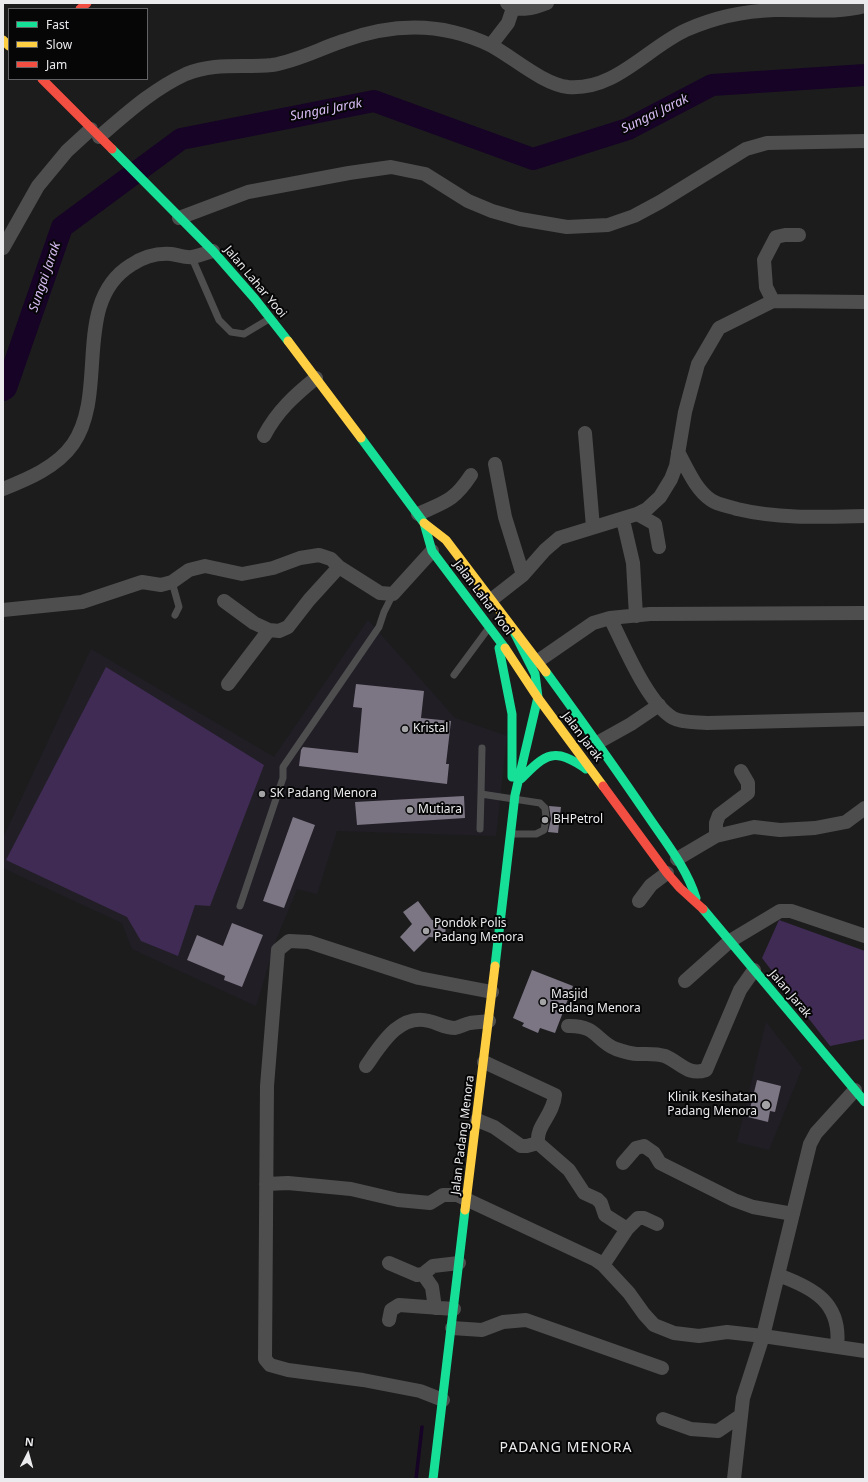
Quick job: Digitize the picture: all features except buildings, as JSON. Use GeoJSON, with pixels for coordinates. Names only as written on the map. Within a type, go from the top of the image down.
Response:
{"type":"FeatureCollection","features":[{"type":"Feature","properties":{"kind":"main road","name":"Jalan Lahar Yooi"},"geometry":{"type":"LineString","coordinates":[[43,80],[213,251],[270,318],[421,518],[446,540],[513,630]]}},
{"type":"Feature","properties":{"kind":"main road","name":"Jalan Lahar Yooi"},"geometry":{"type":"LineString","coordinates":[[421,518],[432,550],[492,630],[530,684],[538,698]]}},
{"type":"Feature","properties":{"kind":"main road"},"geometry":{"type":"LineString","coordinates":[[492,630],[506,677],[512,714],[516,778]]}},
{"type":"Feature","properties":{"kind":"main road"},"geometry":{"type":"LineString","coordinates":[[513,630],[538,661],[596,741]]}},
{"type":"Feature","properties":{"kind":"main road","name":"Jalan Padang Menora"},"geometry":{"type":"LineString","coordinates":[[513,630],[535,676],[538,689],[538,698],[516,778]]}},
{"type":"Feature","properties":{"kind":"main road"},"geometry":{"type":"LineString","coordinates":[[524,699],[530,684],[554,702],[596,741]]}},
{"type":"Feature","properties":{"kind":"main road","name":"Jalan Jarak"},"geometry":{"type":"LineString","coordinates":[[538,698],[667,872],[680,888],[697,902],[865,1102]]}},
{"type":"Feature","properties":{"kind":"main road","name":"Jalan Padang Menora"},"geometry":{"type":"LineString","coordinates":[[433,1479],[515,797],[521,712]]}},
{"type":"Feature","properties":{"kind":"main road","name":"Jalan Jarak"},"geometry":{"type":"LineString","coordinates":[[596,741],[677,859],[691,882],[697,902]]}},
{"type":"Feature","properties":{"kind":"main road"},"geometry":{"type":"LineString","coordinates":[[516,778],[542,758],[556,754],[570,757],[598,777]]}},
{"type":"Feature","properties":{"kind":"street"},"geometry":{"type":"LineString","coordinates":[[491,45],[508,24],[510,6],[532,9],[547,3]]}},
{"type":"Feature","properties":{"kind":"street"},"geometry":{"type":"LineString","coordinates":[[3,248],[38,186],[67,151],[98,137],[132,108],[164,85],[188,73],[231,65],[271,65],[312,54],[342,41],[370,33],[394,28],[417,26],[452,32],[491,45],[553,83],[568,87],[586,86],[599,83],[617,75],[685,31],[725,10],[849,10],[865,6]]}},
{"type":"Feature","properties":{"kind":"street"},"geometry":{"type":"LineString","coordinates":[[179,218],[248,192],[349,173],[391,167],[425,174],[468,201],[492,211],[520,219],[567,227],[608,225],[634,216],[660,202],[746,149],[767,143],[865,141]]}},
{"type":"Feature","properties":{"kind":"street"},"geometry":{"type":"LineString","coordinates":[[773,301],[766,287],[764,260],[776,237],[785,234],[799,235]]}},
{"type":"Feature","properties":{"kind":"street"},"geometry":{"type":"LineString","coordinates":[[3,489],[29,479],[53,464],[73,444],[83,425],[90,404],[94,337],[99,311],[105,296],[117,276],[131,265],[151,255],[169,254],[192,258],[213,251]]}},
{"type":"Feature","properties":{"kind":"street"},"geometry":{"type":"LineString","coordinates":[[491,600],[523,575],[545,550],[559,538],[593,527],[623,520],[647,509],[660,497],[671,479],[678,452],[685,412],[698,364],[719,328],[773,301],[865,302]]}},
{"type":"Feature","properties":{"kind":"street"},"geometry":{"type":"LineString","coordinates":[[264,436],[271,422],[288,402],[316,378]]}},
{"type":"Feature","properties":{"kind":"street"},"geometry":{"type":"LineString","coordinates":[[585,433],[593,527]]}},
{"type":"Feature","properties":{"kind":"street"},"geometry":{"type":"LineString","coordinates":[[678,452],[692,478],[701,490],[711,500],[722,505],[755,513],[784,517],[865,516]]}},
{"type":"Feature","properties":{"kind":"street"},"geometry":{"type":"LineString","coordinates":[[495,464],[505,517],[523,575]]}},
{"type":"Feature","properties":{"kind":"street"},"geometry":{"type":"LineString","coordinates":[[421,518],[453,498],[462,489],[471,475]]}},
{"type":"Feature","properties":{"kind":"street"},"geometry":{"type":"LineString","coordinates":[[637,514],[655,524],[659,547]]}},
{"type":"Feature","properties":{"kind":"street"},"geometry":{"type":"LineString","coordinates":[[623,520],[633,563],[636,616]]}},
{"type":"Feature","properties":{"kind":"street"},"geometry":{"type":"LineString","coordinates":[[3,610],[82,602],[142,582],[161,584],[172,582],[189,570],[205,566],[242,574],[273,568],[300,558],[319,555],[331,559],[339,567],[380,593],[393,594],[432,550]]}},
{"type":"Feature","properties":{"kind":"street"},"geometry":{"type":"LineString","coordinates":[[224,601],[254,623],[268,630],[279,631],[288,627],[309,600],[339,567]]}},
{"type":"Feature","properties":{"kind":"street"},"geometry":{"type":"LineString","coordinates":[[538,661],[594,623],[610,618],[636,616],[865,613]]}},
{"type":"Feature","properties":{"kind":"street"},"geometry":{"type":"LineString","coordinates":[[610,618],[651,696],[674,719],[688,722],[865,719]]}},
{"type":"Feature","properties":{"kind":"street"},"geometry":{"type":"LineString","coordinates":[[228,684],[268,630]]}},
{"type":"Feature","properties":{"kind":"street"},"geometry":{"type":"LineString","coordinates":[[596,741],[631,724],[659,705]]}},
{"type":"Feature","properties":{"kind":"street"},"geometry":{"type":"LineString","coordinates":[[716,836],[716,822],[719,815],[749,790],[748,783],[741,771]]}},
{"type":"Feature","properties":{"kind":"street"},"geometry":{"type":"LineString","coordinates":[[677,859],[716,836],[754,827],[780,830],[815,828],[846,822],[865,808]]}},
{"type":"Feature","properties":{"kind":"street"},"geometry":{"type":"LineString","coordinates":[[639,901],[651,886],[667,872]]}},
{"type":"Feature","properties":{"kind":"street"},"geometry":{"type":"LineString","coordinates":[[685,981],[730,941],[780,911],[791,911],[865,936]]}},
{"type":"Feature","properties":{"kind":"street"},"geometry":{"type":"LineString","coordinates":[[442,1400],[420,1391],[363,1380],[288,1370],[270,1365],[265,1359],[267,1086],[278,950],[289,941],[309,942],[419,978],[492,992]]}},
{"type":"Feature","properties":{"kind":"street"},"geometry":{"type":"LineString","coordinates":[[568,1026],[579,1026],[595,1032],[615,1048],[636,1054],[662,1056],[674,1060],[686,1069],[698,1073],[706,1070],[740,990],[754,970]]}},
{"type":"Feature","properties":{"kind":"street"},"geometry":{"type":"LineString","coordinates":[[366,1066],[380,1046],[400,1025],[415,1019],[429,1021],[443,1027],[457,1028],[470,1023],[489,1021]]}},
{"type":"Feature","properties":{"kind":"street"},"geometry":{"type":"LineString","coordinates":[[484,1062],[555,1095],[554,1106],[537,1135],[538,1143],[568,1170],[584,1193],[597,1199],[601,1203],[605,1215],[627,1229]]}},
{"type":"Feature","properties":{"kind":"street"},"geometry":{"type":"LineString","coordinates":[[734,1479],[743,1398],[763,1336],[810,1144],[816,1133],[855,1090]]}},
{"type":"Feature","properties":{"kind":"street"},"geometry":{"type":"LineString","coordinates":[[477,1120],[494,1127],[520,1146],[538,1143]]}},
{"type":"Feature","properties":{"kind":"street"},"geometry":{"type":"LineString","coordinates":[[623,1163],[636,1148],[644,1146],[654,1153],[660,1163],[734,1200],[753,1207],[793,1214]]}},
{"type":"Feature","properties":{"kind":"street"},"geometry":{"type":"LineString","coordinates":[[266,1184],[288,1184],[351,1189],[404,1201],[430,1203],[443,1196],[457,1195],[596,1260],[603,1265],[654,1325],[674,1333],[699,1336],[727,1332],[763,1336],[865,1352]]}},
{"type":"Feature","properties":{"kind":"street"},"geometry":{"type":"LineString","coordinates":[[603,1265],[627,1229],[638,1218],[644,1218],[657,1224]]}},
{"type":"Feature","properties":{"kind":"street"},"geometry":{"type":"LineString","coordinates":[[389,1264],[417,1275],[423,1274],[433,1266],[459,1263]]}},
{"type":"Feature","properties":{"kind":"street"},"geometry":{"type":"LineString","coordinates":[[423,1274],[432,1287],[435,1308]]}},
{"type":"Feature","properties":{"kind":"street"},"geometry":{"type":"LineString","coordinates":[[778,1275],[806,1285],[828,1304],[838,1338],[837,1347]]}},
{"type":"Feature","properties":{"kind":"street"},"geometry":{"type":"LineString","coordinates":[[389,1320],[391,1310],[399,1305],[454,1309]]}},
{"type":"Feature","properties":{"kind":"street"},"geometry":{"type":"LineString","coordinates":[[452,1328],[482,1330],[503,1322],[526,1320],[662,1368]]}},
{"type":"Feature","properties":{"kind":"street"},"geometry":{"type":"LineString","coordinates":[[663,1419],[691,1429],[718,1431],[740,1416]]}},
{"type":"Feature","properties":{"kind":"lane"},"geometry":{"type":"LineString","coordinates":[[192,258],[219,320],[231,332],[244,334],[270,318]]}},
{"type":"Feature","properties":{"kind":"lane"},"geometry":{"type":"LineString","coordinates":[[172,582],[179,607],[175,615]]}},
{"type":"Feature","properties":{"kind":"lane"},"geometry":{"type":"LineString","coordinates":[[240,906],[283,778],[283,768],[379,627],[384,612],[393,594]]}},
{"type":"Feature","properties":{"kind":"lane"},"geometry":{"type":"LineString","coordinates":[[454,675],[492,630]]}},
{"type":"Feature","properties":{"kind":"lane"},"geometry":{"type":"LineString","coordinates":[[480,829],[482,748]]}},
{"type":"Feature","properties":{"kind":"lane"},"geometry":{"type":"LineString","coordinates":[[480,794],[515,797],[540,803],[545,808],[546,818],[544,830],[536,834],[510,834]]}},
{"type":"Feature","properties":{"kind":"shaded area","name":"SK Padang Menora"},"geometry":{"type":"Polygon","coordinates":[[[368,620],[455,718],[507,736],[496,836],[337,831],[317,894],[297,889],[276,940],[256,1006],[132,949],[122,923],[3,868],[3,838],[91,649],[274,757],[368,620]]]}},
{"type":"Feature","properties":{"kind":"shaded area"},"geometry":{"type":"Polygon","coordinates":[[[106,667],[264,765],[210,906],[195,905],[178,956],[141,941],[127,917],[6,860],[106,667]]]}},
{"type":"Feature","properties":{"kind":"shaded area"},"geometry":{"type":"Polygon","coordinates":[[[779,920],[865,951],[865,1039],[830,1046],[762,958],[779,920]]]}},
{"type":"Feature","properties":{"kind":"shaded area","name":"Klinik Kesihatan Padang Menora"},"geometry":{"type":"Polygon","coordinates":[[[766,1022],[802,1068],[769,1150],[737,1142],[766,1022]]]}},
{"type":"Feature","properties":{"kind":"waterway","name":"Sungai Jarak"},"geometry":{"type":"LineString","coordinates":[[3,390],[6,388],[62,227],[181,139],[374,101],[533,159],[628,129],[712,85],[865,75]]}},
{"type":"Feature","properties":{"kind":"waterway"},"geometry":{"type":"LineString","coordinates":[[416,1479],[422,1427]]}},
{"type":"Feature","properties":{"kind":"traffic: fast"},"geometry":{"type":"LineString","coordinates":[[112,149],[213,251],[255,299],[288,341]]}},
{"type":"Feature","properties":{"kind":"traffic: fast"},"geometry":{"type":"LineString","coordinates":[[361,438],[424,523],[432,551],[505,648]]}},
{"type":"Feature","properties":{"kind":"traffic: fast"},"geometry":{"type":"LineString","coordinates":[[495,966],[515,795],[538,697],[535,674],[513,630]]}},
{"type":"Feature","properties":{"kind":"traffic: fast"},"geometry":{"type":"LineString","coordinates":[[499,648],[512,714],[512,777]]}},
{"type":"Feature","properties":{"kind":"traffic: fast"},"geometry":{"type":"LineString","coordinates":[[546,672],[670,847],[682,867],[696,898]]}},
{"type":"Feature","properties":{"kind":"traffic: fast"},"geometry":{"type":"LineString","coordinates":[[521,779],[537,763],[551,756],[566,758],[586,769]]}},
{"type":"Feature","properties":{"kind":"traffic: fast"},"geometry":{"type":"LineString","coordinates":[[703,909],[865,1102]]}},
{"type":"Feature","properties":{"kind":"traffic: fast"},"geometry":{"type":"LineString","coordinates":[[433,1479],[465,1210]]}},
{"type":"Feature","properties":{"kind":"traffic: slow"},"geometry":{"type":"LineString","coordinates":[[3,40],[8,45]]}},
{"type":"Feature","properties":{"kind":"traffic: slow"},"geometry":{"type":"LineString","coordinates":[[288,341],[361,438]]}},
{"type":"Feature","properties":{"kind":"traffic: slow"},"geometry":{"type":"LineString","coordinates":[[424,523],[446,540],[546,672]]}},
{"type":"Feature","properties":{"kind":"traffic: slow"},"geometry":{"type":"LineString","coordinates":[[505,648],[538,698],[603,786]]}},
{"type":"Feature","properties":{"kind":"traffic: slow"},"geometry":{"type":"LineString","coordinates":[[465,1210],[495,966]]}},
{"type":"Feature","properties":{"kind":"traffic: jam"},"geometry":{"type":"LineString","coordinates":[[81,8],[87,3]]}},
{"type":"Feature","properties":{"kind":"traffic: jam"},"geometry":{"type":"LineString","coordinates":[[43,80],[112,149]]}},
{"type":"Feature","properties":{"kind":"traffic: jam"},"geometry":{"type":"LineString","coordinates":[[603,786],[667,873],[680,888],[703,909]]}},
{"type":"Feature","properties":{"kind":"place","name":"Kristal"},"geometry":{"type":"Point","coordinates":[405,729]}},
{"type":"Feature","properties":{"kind":"place","name":"SK Padang Menora"},"geometry":{"type":"Point","coordinates":[262,794]}},
{"type":"Feature","properties":{"kind":"place","name":"Mutiara"},"geometry":{"type":"Point","coordinates":[410,810]}},
{"type":"Feature","properties":{"kind":"place","name":"BHPetrol"},"geometry":{"type":"Point","coordinates":[545,820]}},
{"type":"Feature","properties":{"kind":"place","name":"Pondok Polis Padang Menora"},"geometry":{"type":"Point","coordinates":[426,931]}},
{"type":"Feature","properties":{"kind":"place","name":"Masjid Padang Menora"},"geometry":{"type":"Point","coordinates":[543,1002]}},
{"type":"Feature","properties":{"kind":"place","name":"Klinik Kesihatan Padang Menora"},"geometry":{"type":"Point","coordinates":[766,1105]}},
{"type":"Feature","properties":{"kind":"district","name":"PADANG MENORA"},"geometry":{"type":"Point","coordinates":[566,1448]}}]}
